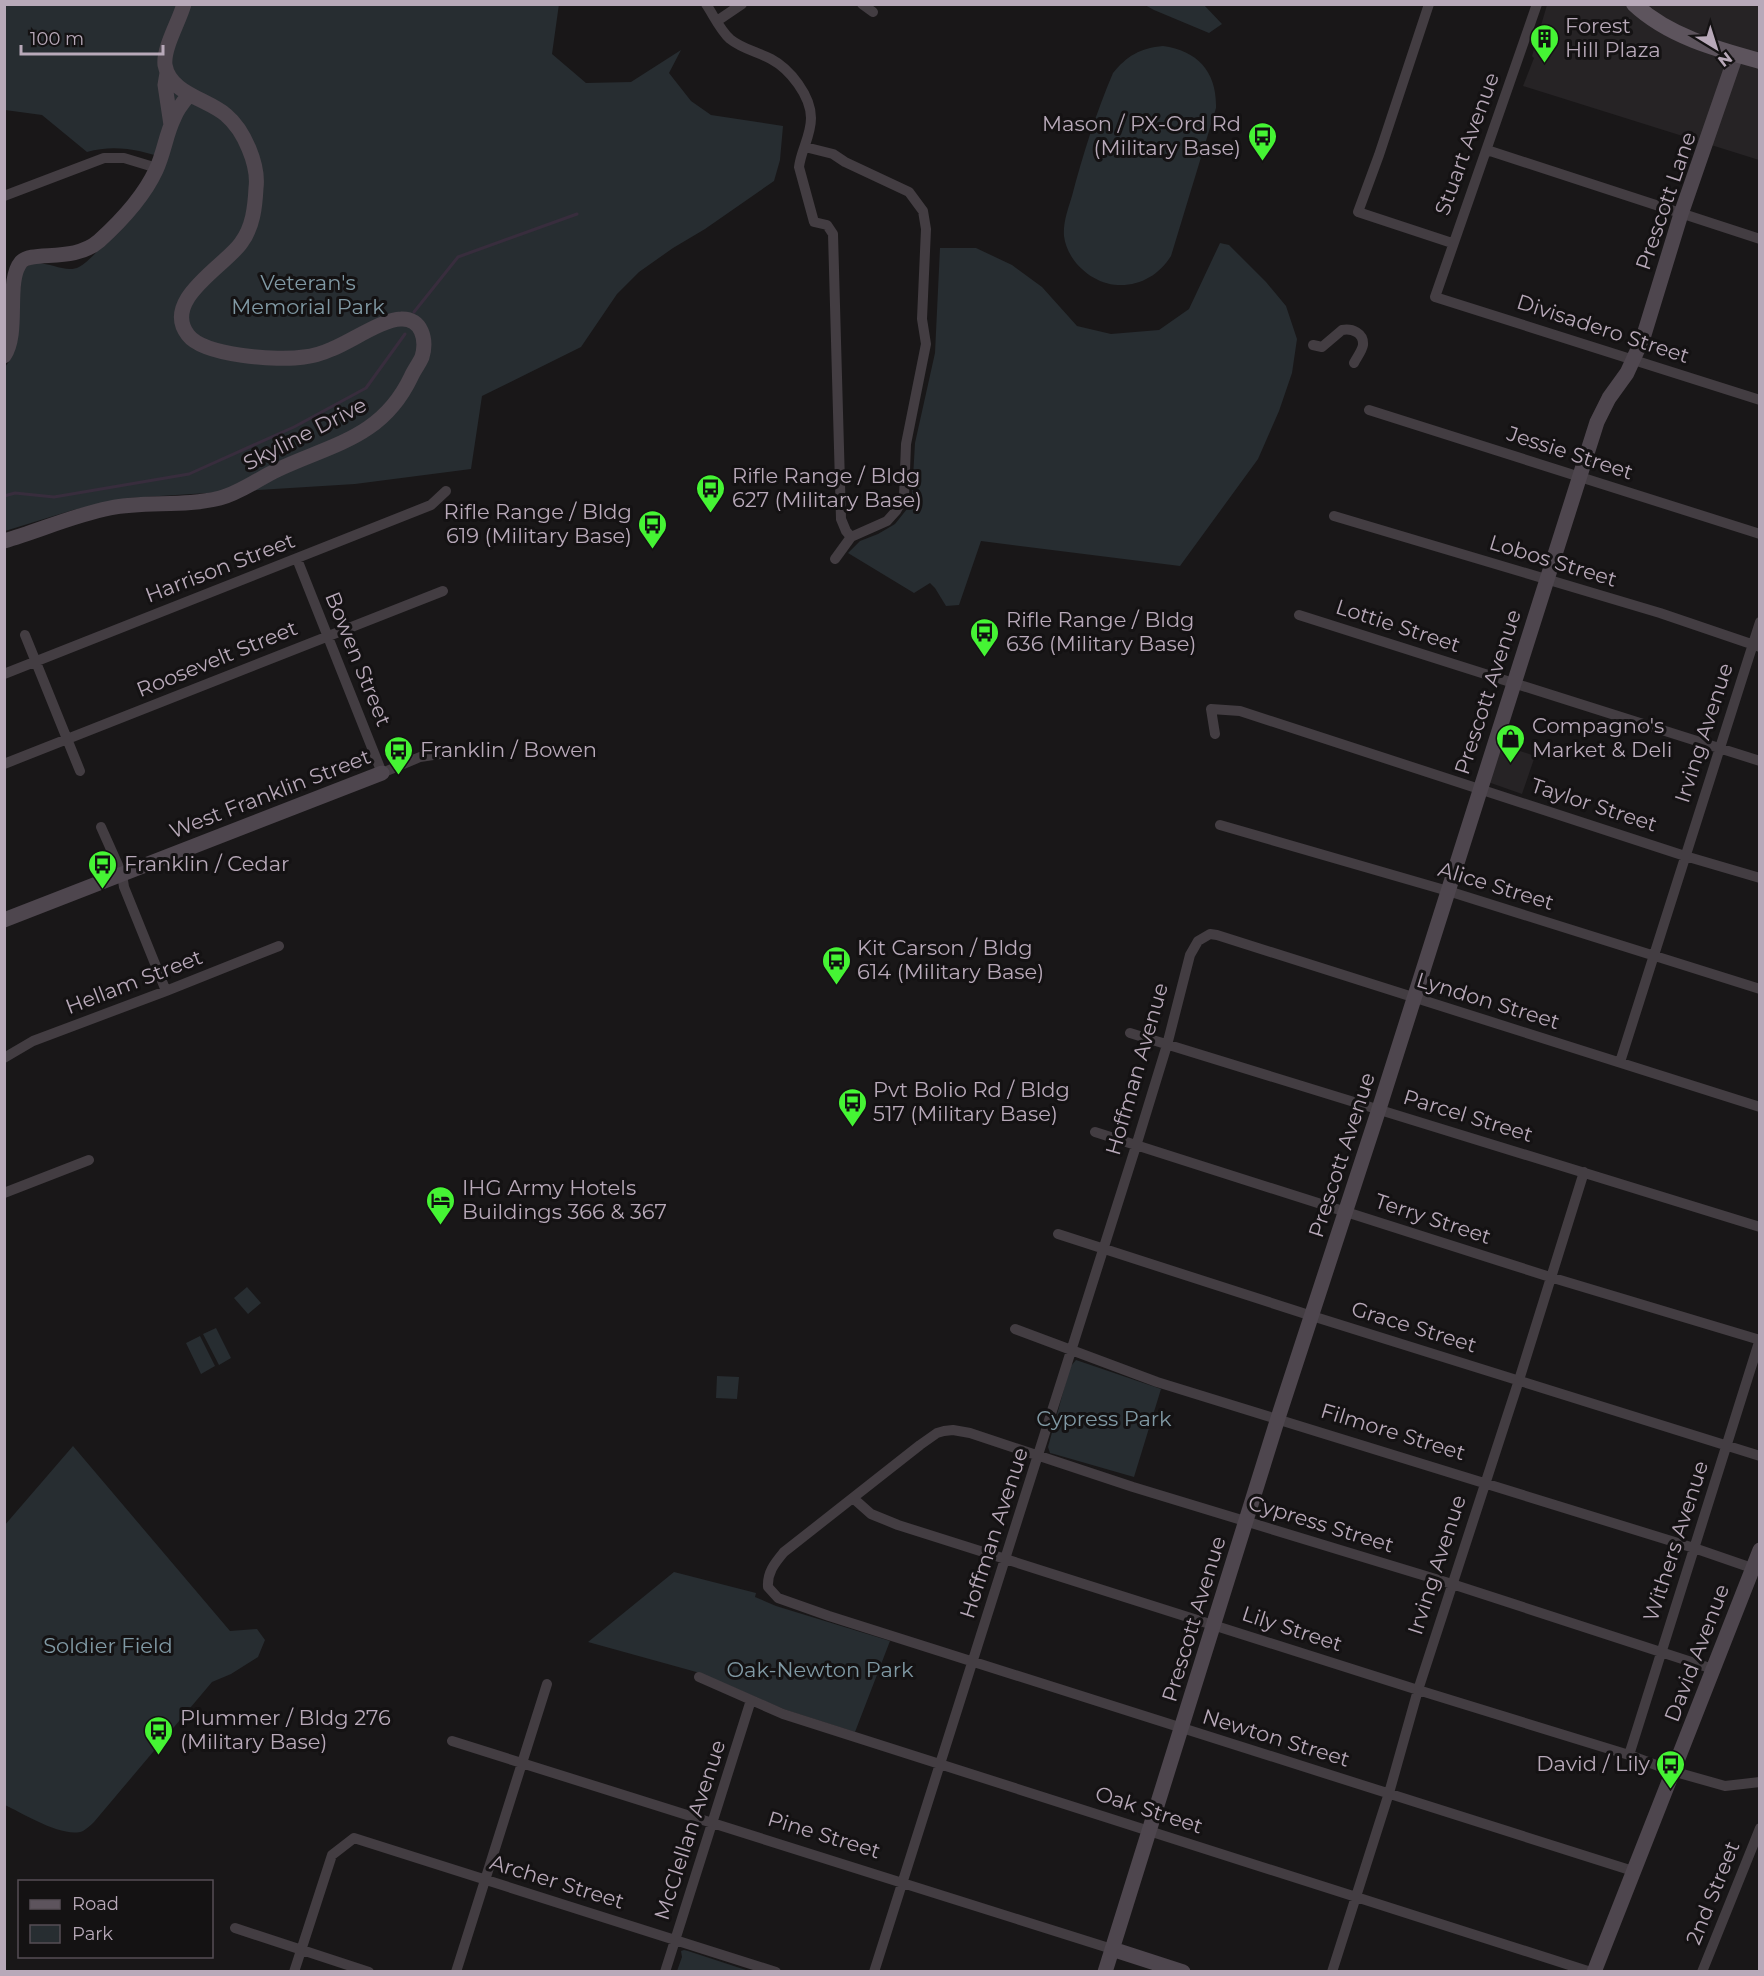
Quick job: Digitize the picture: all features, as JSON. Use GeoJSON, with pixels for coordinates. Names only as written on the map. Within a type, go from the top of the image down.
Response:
{"type":"FeatureCollection","features":[{"type":"Feature","properties":{"kind":"main road"},"geometry":{"type":"LineString","coordinates":[[1634,4],[1645,15],[1687,38],[1760,62]]}},
{"type":"Feature","properties":{"kind":"street"},"geometry":{"type":"LineString","coordinates":[[173,120],[165,85],[168,73],[165,64],[166,54],[184,4]]}},
{"type":"Feature","properties":{"kind":"street"},"geometry":{"type":"LineString","coordinates":[[706,4],[732,40],[772,59],[784,68],[809,103],[810,130],[799,167],[814,222],[827,225],[833,234],[842,519],[851,537]]}},
{"type":"Feature","properties":{"kind":"street"},"geometry":{"type":"LineString","coordinates":[[717,21],[742,4]]}},
{"type":"Feature","properties":{"kind":"street"},"geometry":{"type":"LineString","coordinates":[[862,4],[873,12]]}},
{"type":"Feature","properties":{"kind":"street"},"geometry":{"type":"LineString","coordinates":[[1429,4],[1358,212],[1452,243]]}},
{"type":"Feature","properties":{"kind":"street","name":"Stuart Avenue"},"geometry":{"type":"LineString","coordinates":[[1435,297],[1537,4]]}},
{"type":"Feature","properties":{"kind":"street","name":"Prescott Lane"},"geometry":{"type":"LineString","coordinates":[[1634,359],[1643,338],[1736,55]]}},
{"type":"Feature","properties":{"kind":"street","name":"Skyline Drive"},"geometry":{"type":"LineString","coordinates":[[4,541],[107,509],[203,501],[233,494],[278,470],[370,429],[393,406],[420,360],[424,346],[423,333],[413,321],[403,318],[388,322],[331,350],[303,357],[282,358],[220,352],[203,347],[188,335],[183,327],[184,303],[207,276],[241,244],[252,220],[256,172],[253,158],[238,129],[227,115],[189,95],[168,73]]}},
{"type":"Feature","properties":{"kind":"street"},"geometry":{"type":"LineString","coordinates":[[4,356],[11,342],[16,275],[22,262],[29,257],[63,256],[89,249],[98,242],[147,187],[157,168],[173,120],[189,95]]}},
{"type":"Feature","properties":{"kind":"street"},"geometry":{"type":"LineString","coordinates":[[173,120],[196,105],[207,103]]}},
{"type":"Feature","properties":{"kind":"street"},"geometry":{"type":"LineString","coordinates":[[805,147],[833,154],[909,192],[923,211],[926,228],[922,318],[926,344],[906,444],[904,496],[897,511],[887,520],[851,537],[836,559]]}},
{"type":"Feature","properties":{"kind":"street"},"geometry":{"type":"LineString","coordinates":[[1487,150],[1760,239]]}},
{"type":"Feature","properties":{"kind":"street"},"geometry":{"type":"LineString","coordinates":[[4,196],[104,158],[124,158],[157,168]]}},
{"type":"Feature","properties":{"kind":"street","name":"Divisadero Street"},"geometry":{"type":"LineString","coordinates":[[1435,297],[1760,400]]}},
{"type":"Feature","properties":{"kind":"street"},"geometry":{"type":"LineString","coordinates":[[1312,345],[1322,347],[1342,330],[1354,330],[1363,340],[1363,346],[1354,363]]}},
{"type":"Feature","properties":{"kind":"street","name":"Prescott Avenue"},"geometry":{"type":"LineString","coordinates":[[1105,1971],[1278,1418],[1379,1109],[1579,477],[1602,409],[1634,359]]}},
{"type":"Feature","properties":{"kind":"street","name":"Jessie Street"},"geometry":{"type":"LineString","coordinates":[[1370,410],[1760,534]]}},
{"type":"Feature","properties":{"kind":"street","name":"Harrison Street"},"geometry":{"type":"LineString","coordinates":[[4,674],[431,505],[446,490]]}},
{"type":"Feature","properties":{"kind":"street","name":"Lobos Street"},"geometry":{"type":"LineString","coordinates":[[1334,516],[1660,613],[1756,646]]}},
{"type":"Feature","properties":{"kind":"street","name":"Bowen Street"},"geometry":{"type":"LineString","coordinates":[[297,559],[382,772]]}},
{"type":"Feature","properties":{"kind":"street","name":"Roosevelt Street"},"geometry":{"type":"LineString","coordinates":[[4,764],[443,591]]}},
{"type":"Feature","properties":{"kind":"street","name":"Lottie Street"},"geometry":{"type":"LineString","coordinates":[[1299,615],[1760,761]]}},
{"type":"Feature","properties":{"kind":"street","name":"Irving Avenue"},"geometry":{"type":"LineString","coordinates":[[1620,1062],[1719,749],[1756,646],[1760,622]]}},
{"type":"Feature","properties":{"kind":"street"},"geometry":{"type":"LineString","coordinates":[[25,635],[80,771]]}},
{"type":"Feature","properties":{"kind":"street","name":"Taylor Street"},"geometry":{"type":"LineString","coordinates":[[1215,734],[1210,709],[1240,711],[1760,878]]}},
{"type":"Feature","properties":{"kind":"street","name":"West Franklin Street"},"geometry":{"type":"LineString","coordinates":[[4,920],[420,757],[453,752]]}},
{"type":"Feature","properties":{"kind":"street","name":"Alice Street"},"geometry":{"type":"LineString","coordinates":[[1220,825],[1448,891],[1760,989]]}},
{"type":"Feature","properties":{"kind":"street"},"geometry":{"type":"LineString","coordinates":[[101,827],[122,874],[124,887],[166,992]]}},
{"type":"Feature","properties":{"kind":"street","name":"Lyndon Street"},"geometry":{"type":"LineString","coordinates":[[1204,937],[1210,934],[1217,936],[1760,1107]]}},
{"type":"Feature","properties":{"kind":"street","name":"Hoffman Avenue"},"geometry":{"type":"LineString","coordinates":[[874,1971],[1136,1146],[1167,1045],[1190,955],[1204,937]]}},
{"type":"Feature","properties":{"kind":"street","name":"Hellam Street"},"geometry":{"type":"LineString","coordinates":[[4,1058],[33,1041],[166,992],[279,946]]}},
{"type":"Feature","properties":{"kind":"street","name":"Parcel Street"},"geometry":{"type":"LineString","coordinates":[[1130,1033],[1760,1227]]}},
{"type":"Feature","properties":{"kind":"street","name":"Terry Street"},"geometry":{"type":"LineString","coordinates":[[1095,1132],[1550,1277],[1759,1340]]}},
{"type":"Feature","properties":{"kind":"street"},"geometry":{"type":"LineString","coordinates":[[4,1193],[89,1160]]}},
{"type":"Feature","properties":{"kind":"street","name":"Irving Avenue"},"geometry":{"type":"LineString","coordinates":[[1332,1971],[1389,1793],[1418,1690],[1584,1172]]}},
{"type":"Feature","properties":{"kind":"street","name":"Grace Street"},"geometry":{"type":"LineString","coordinates":[[1058,1234],[1760,1456]]}},
{"type":"Feature","properties":{"kind":"street","name":"Filmore Street"},"geometry":{"type":"LineString","coordinates":[[1015,1329],[1157,1382],[1756,1569]]}},
{"type":"Feature","properties":{"kind":"street","name":"Withers Avenue"},"geometry":{"type":"LineString","coordinates":[[1629,1755],[1759,1340]]}},
{"type":"Feature","properties":{"kind":"street","name":"Cypress Street"},"geometry":{"type":"LineString","coordinates":[[852,1498],[920,1444],[937,1433],[953,1430],[979,1436],[1133,1487],[1452,1584],[1713,1669]]}},
{"type":"Feature","properties":{"kind":"street","name":"Lily Street"},"geometry":{"type":"LineString","coordinates":[[852,1498],[871,1514],[898,1525],[1629,1755],[1672,1771],[1725,1786],[1760,1782]]}},
{"type":"Feature","properties":{"kind":"street","name":"Newton Street"},"geometry":{"type":"LineString","coordinates":[[852,1498],[784,1552],[774,1563],[768,1581],[772,1593],[778,1598],[1182,1729],[1633,1871]]}},
{"type":"Feature","properties":{"kind":"street","name":"David Avenue"},"geometry":{"type":"LineString","coordinates":[[1592,1971],[1713,1669],[1756,1569],[1760,1550]]}},
{"type":"Feature","properties":{"kind":"street","name":"Oak Street"},"geometry":{"type":"LineString","coordinates":[[699,1677],[783,1714],[1592,1971]]}},
{"type":"Feature","properties":{"kind":"street"},"geometry":{"type":"LineString","coordinates":[[456,1971],[546,1684]]}},
{"type":"Feature","properties":{"kind":"street","name":"McClellan Avenue"},"geometry":{"type":"LineString","coordinates":[[665,1971],[752,1700]]}},
{"type":"Feature","properties":{"kind":"street","name":"Pine Street"},"geometry":{"type":"LineString","coordinates":[[452,1741],[1184,1971]]}},
{"type":"Feature","properties":{"kind":"street","name":"2nd Street"},"geometry":{"type":"LineString","coordinates":[[1702,1971],[1760,1828]]}},
{"type":"Feature","properties":{"kind":"street","name":"Archer Street"},"geometry":{"type":"LineString","coordinates":[[301,1950],[332,1855],[354,1838],[776,1971]]}},
{"type":"Feature","properties":{"kind":"street"},"geometry":{"type":"LineString","coordinates":[[236,1928],[369,1971]]}},
{"type":"Feature","properties":{"kind":"street"},"geometry":{"type":"LineString","coordinates":[[294,1971],[301,1950]]}},
{"type":"Feature","properties":{"kind":"shaded area"},"geometry":{"type":"Polygon","coordinates":[[[1547,5],[1759,5],[1759,160],[1523,86],[1534,58],[1532,56],[1547,5]]]}},
{"type":"Feature","properties":{"kind":"shaded area"},"geometry":{"type":"Polygon","coordinates":[[[1499,744],[1535,756],[1522,794],[1488,782],[1499,744]]]}},
{"type":"Feature","properties":{"kind":"green space","name":"Veteran's Memorial Park"},"geometry":{"type":"Polygon","coordinates":[[[559,4],[552,54],[586,83],[631,82],[681,50],[669,73],[691,101],[711,115],[783,126],[780,160],[774,181],[639,272],[617,294],[581,347],[482,396],[471,469],[355,484],[128,498],[73,510],[5,531],[5,367],[13,353],[22,272],[34,264],[65,269],[79,267],[101,248],[167,159],[117,148],[87,152],[42,115],[5,110],[5,5],[559,4]]]}},
{"type":"Feature","properties":{"kind":"green space"},"geometry":{"type":"Polygon","coordinates":[[[1145,5],[1204,5],[1222,24],[1209,33],[1145,5]]]}},
{"type":"Feature","properties":{"kind":"green space"},"geometry":{"type":"Polygon","coordinates":[[[1163,46],[1186,53],[1203,65],[1213,84],[1216,108],[1171,256],[1161,269],[1148,278],[1134,284],[1108,284],[1082,270],[1070,254],[1064,236],[1066,216],[1090,134],[1113,73],[1135,54],[1163,46]]]}},
{"type":"Feature","properties":{"kind":"green space"},"geometry":{"type":"Polygon","coordinates":[[[1220,243],[1229,245],[1286,306],[1297,339],[1292,373],[1279,411],[1258,459],[1180,566],[981,541],[959,605],[946,606],[930,583],[914,593],[848,553],[860,541],[895,524],[907,509],[912,495],[915,443],[935,353],[940,248],[976,248],[1012,265],[1042,287],[1077,326],[1111,334],[1159,330],[1189,309],[1220,243]]]}},
{"type":"Feature","properties":{"kind":"green space"},"geometry":{"type":"Polygon","coordinates":[[[247,1287],[261,1303],[248,1314],[234,1298],[247,1287]]]}},
{"type":"Feature","properties":{"kind":"green space"},"geometry":{"type":"Polygon","coordinates":[[[216,1328],[231,1358],[219,1365],[203,1334],[216,1328]]]}},
{"type":"Feature","properties":{"kind":"green space"},"geometry":{"type":"Polygon","coordinates":[[[200,1336],[215,1366],[201,1374],[186,1343],[200,1336]]]}},
{"type":"Feature","properties":{"kind":"green space","name":"Cypress Park"},"geometry":{"type":"Polygon","coordinates":[[[1076,1360],[1161,1389],[1134,1477],[1050,1453],[1048,1447],[1070,1367],[1076,1360]]]}},
{"type":"Feature","properties":{"kind":"green space"},"geometry":{"type":"Polygon","coordinates":[[[717,1376],[739,1377],[737,1399],[716,1398],[717,1376]]]}},
{"type":"Feature","properties":{"kind":"green space","name":"Soldier Field"},"geometry":{"type":"Polygon","coordinates":[[[73,1446],[230,1631],[257,1629],[265,1640],[258,1657],[231,1674],[212,1682],[94,1822],[83,1831],[75,1833],[43,1824],[5,1805],[4,1526],[73,1446]]]}},
{"type":"Feature","properties":{"kind":"green space","name":"Oak-Newton Park"},"geometry":{"type":"Polygon","coordinates":[[[674,1572],[756,1593],[755,1597],[776,1606],[890,1641],[855,1732],[786,1710],[700,1673],[588,1642],[674,1572]]]}},
{"type":"Feature","properties":{"kind":"green space"},"geometry":{"type":"Polygon","coordinates":[[[684,1950],[749,1971],[677,1971],[682,1957],[681,1951],[684,1950]]]}},
{"type":"Feature","properties":{"kind":"waterway"},"geometry":{"type":"LineString","coordinates":[[414,312],[458,257],[577,214]]}},
{"type":"Feature","properties":{"kind":"waterway"},"geometry":{"type":"LineString","coordinates":[[4,496],[15,493],[54,497],[189,474],[294,427],[366,388],[405,334]]}},
{"type":"Feature","properties":{"kind":"place","name":"Forest Hill Plaza"},"geometry":{"type":"Point","coordinates":[1544,64]}},
{"type":"Feature","properties":{"kind":"place","name":"Mason / PX-Ord Rd (Military Base)"},"geometry":{"type":"Point","coordinates":[1262,162]}},
{"type":"Feature","properties":{"kind":"place","name":"Rifle Range / Bldg 627 (Military Base)"},"geometry":{"type":"Point","coordinates":[711,514]}},
{"type":"Feature","properties":{"kind":"place","name":"Rifle Range / Bldg 619 (Military Base)"},"geometry":{"type":"Point","coordinates":[653,550]}},
{"type":"Feature","properties":{"kind":"place","name":"Rifle Range / Bldg 636 (Military Base)"},"geometry":{"type":"Point","coordinates":[985,658]}},
{"type":"Feature","properties":{"kind":"place","name":"Compagno's Market & Deli"},"geometry":{"type":"Point","coordinates":[1511,764]}},
{"type":"Feature","properties":{"kind":"place","name":"Franklin / Bowen"},"geometry":{"type":"Point","coordinates":[399,776]}},
{"type":"Feature","properties":{"kind":"place","name":"Franklin / Cedar"},"geometry":{"type":"Point","coordinates":[103,890]}},
{"type":"Feature","properties":{"kind":"place","name":"Kit Carson / Bldg 614 (Military Base)"},"geometry":{"type":"Point","coordinates":[836,986]}},
{"type":"Feature","properties":{"kind":"place","name":"Pvt Bolio Rd / Bldg 517 (Military Base)"},"geometry":{"type":"Point","coordinates":[852,1128]}},
{"type":"Feature","properties":{"kind":"place","name":"IHG Army Hotels Buildings 366 & 367"},"geometry":{"type":"Point","coordinates":[441,1226]}},
{"type":"Feature","properties":{"kind":"place","name":"Plummer / Bldg 276 (Military Base)"},"geometry":{"type":"Point","coordinates":[159,1756]}},
{"type":"Feature","properties":{"kind":"place","name":"David / Lily"},"geometry":{"type":"Point","coordinates":[1671,1790]}}]}
